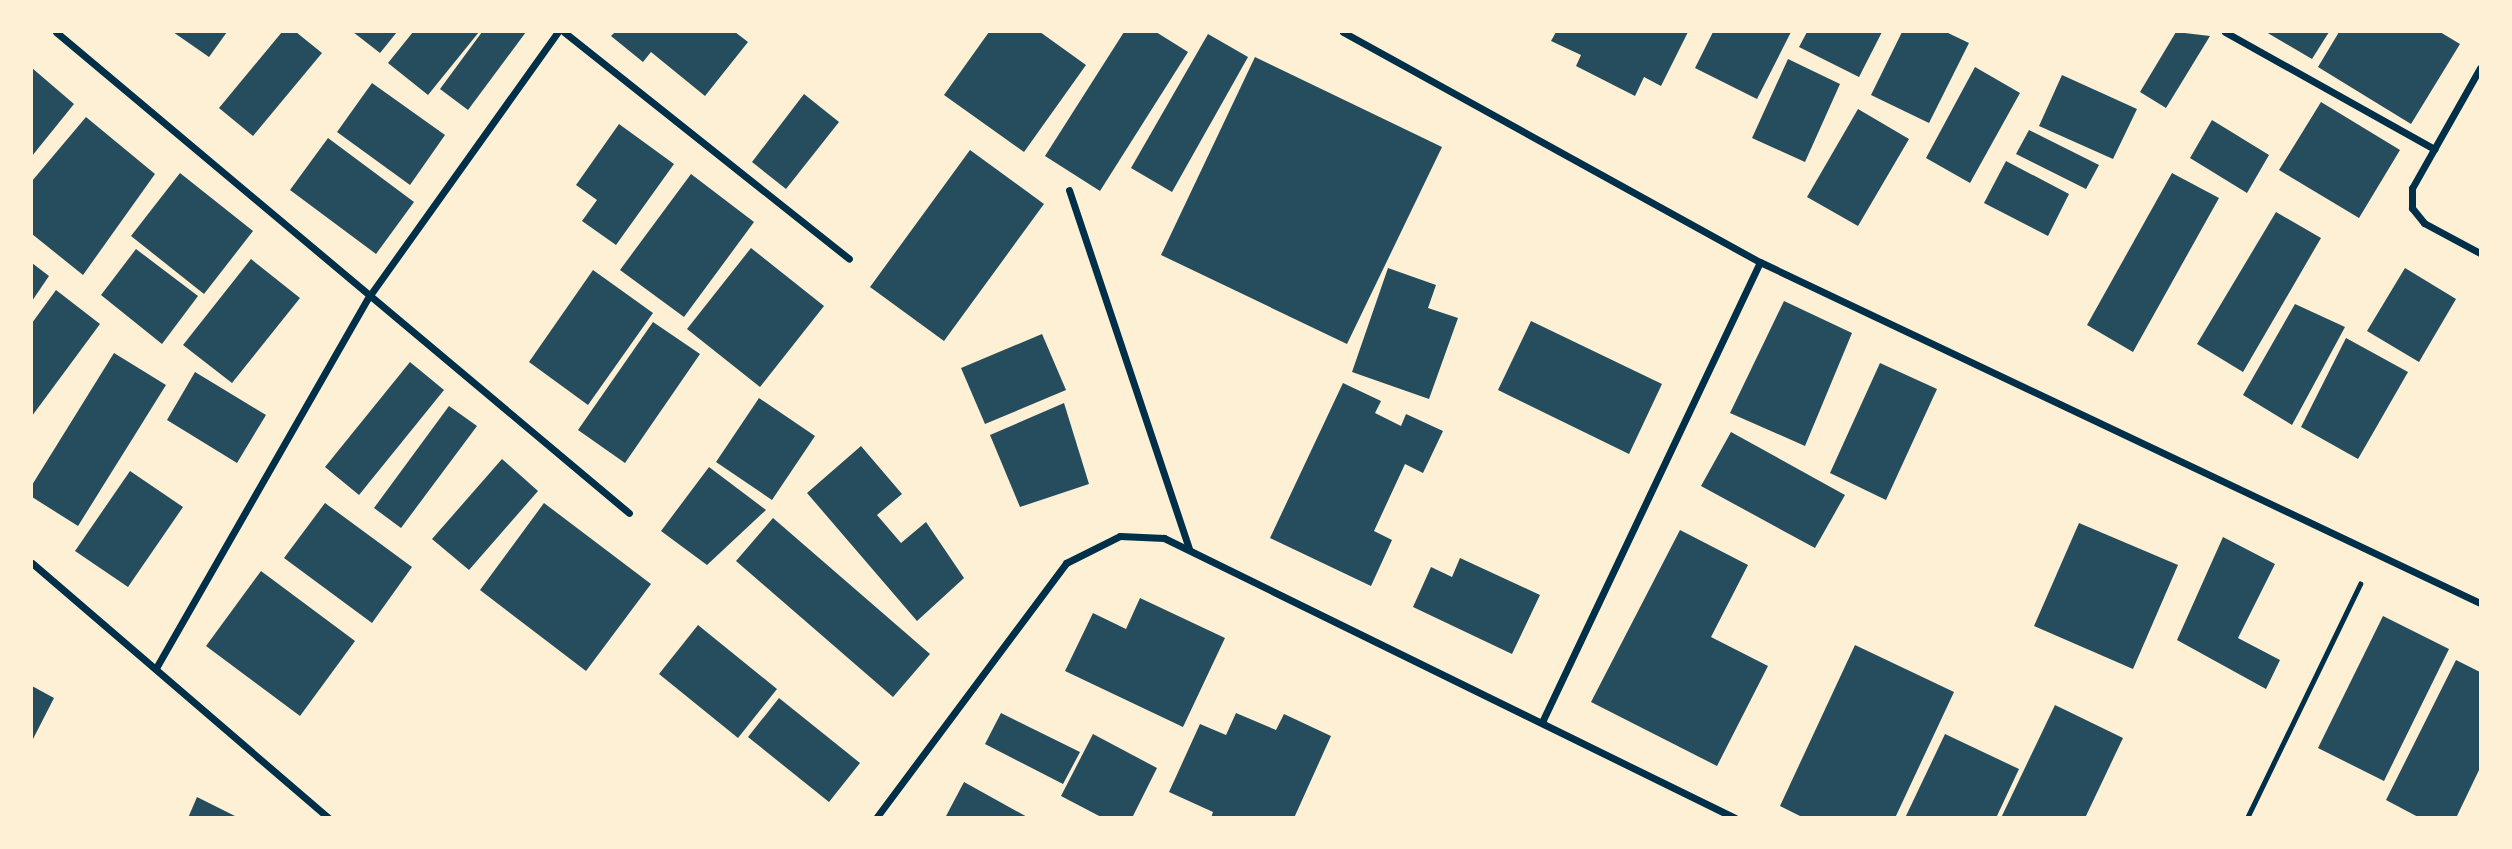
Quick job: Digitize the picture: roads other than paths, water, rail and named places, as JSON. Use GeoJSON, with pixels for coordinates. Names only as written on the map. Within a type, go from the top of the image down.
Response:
{"type":"FeatureCollection","features":[{"type":"Feature","properties":{"kind":"street"},"geometry":{"type":"LineString","coordinates":[[56,32],[368,298],[629,513]]}},
{"type":"Feature","properties":{"kind":"street"},"geometry":{"type":"LineString","coordinates":[[156,668],[368,298],[558,32]]}},
{"type":"Feature","properties":{"kind":"street"},"geometry":{"type":"LineString","coordinates":[[565,32],[849,259]]}},
{"type":"Feature","properties":{"kind":"street"},"geometry":{"type":"LineString","coordinates":[[1343,32],[1760,262],[2480,603]]}},
{"type":"Feature","properties":{"kind":"street"},"geometry":{"type":"LineString","coordinates":[[2225,32],[2434,149]]}},
{"type":"Feature","properties":{"kind":"street"},"geometry":{"type":"LineString","coordinates":[[2480,68],[2412,188],[2412,208],[2424,223],[2480,253]]}},
{"type":"Feature","properties":{"kind":"street"},"geometry":{"type":"LineString","coordinates":[[1069,190],[1189,549]]}},
{"type":"Feature","properties":{"kind":"street"},"geometry":{"type":"LineString","coordinates":[[1542,722],[1760,262]]}},
{"type":"Feature","properties":{"kind":"street"},"geometry":{"type":"LineString","coordinates":[[876,817],[1066,563],[1120,536],[1164,538],[1189,549],[1735,817]]}},
{"type":"Feature","properties":{"kind":"street"},"geometry":{"type":"LineString","coordinates":[[32,564],[328,817]]}}]}
